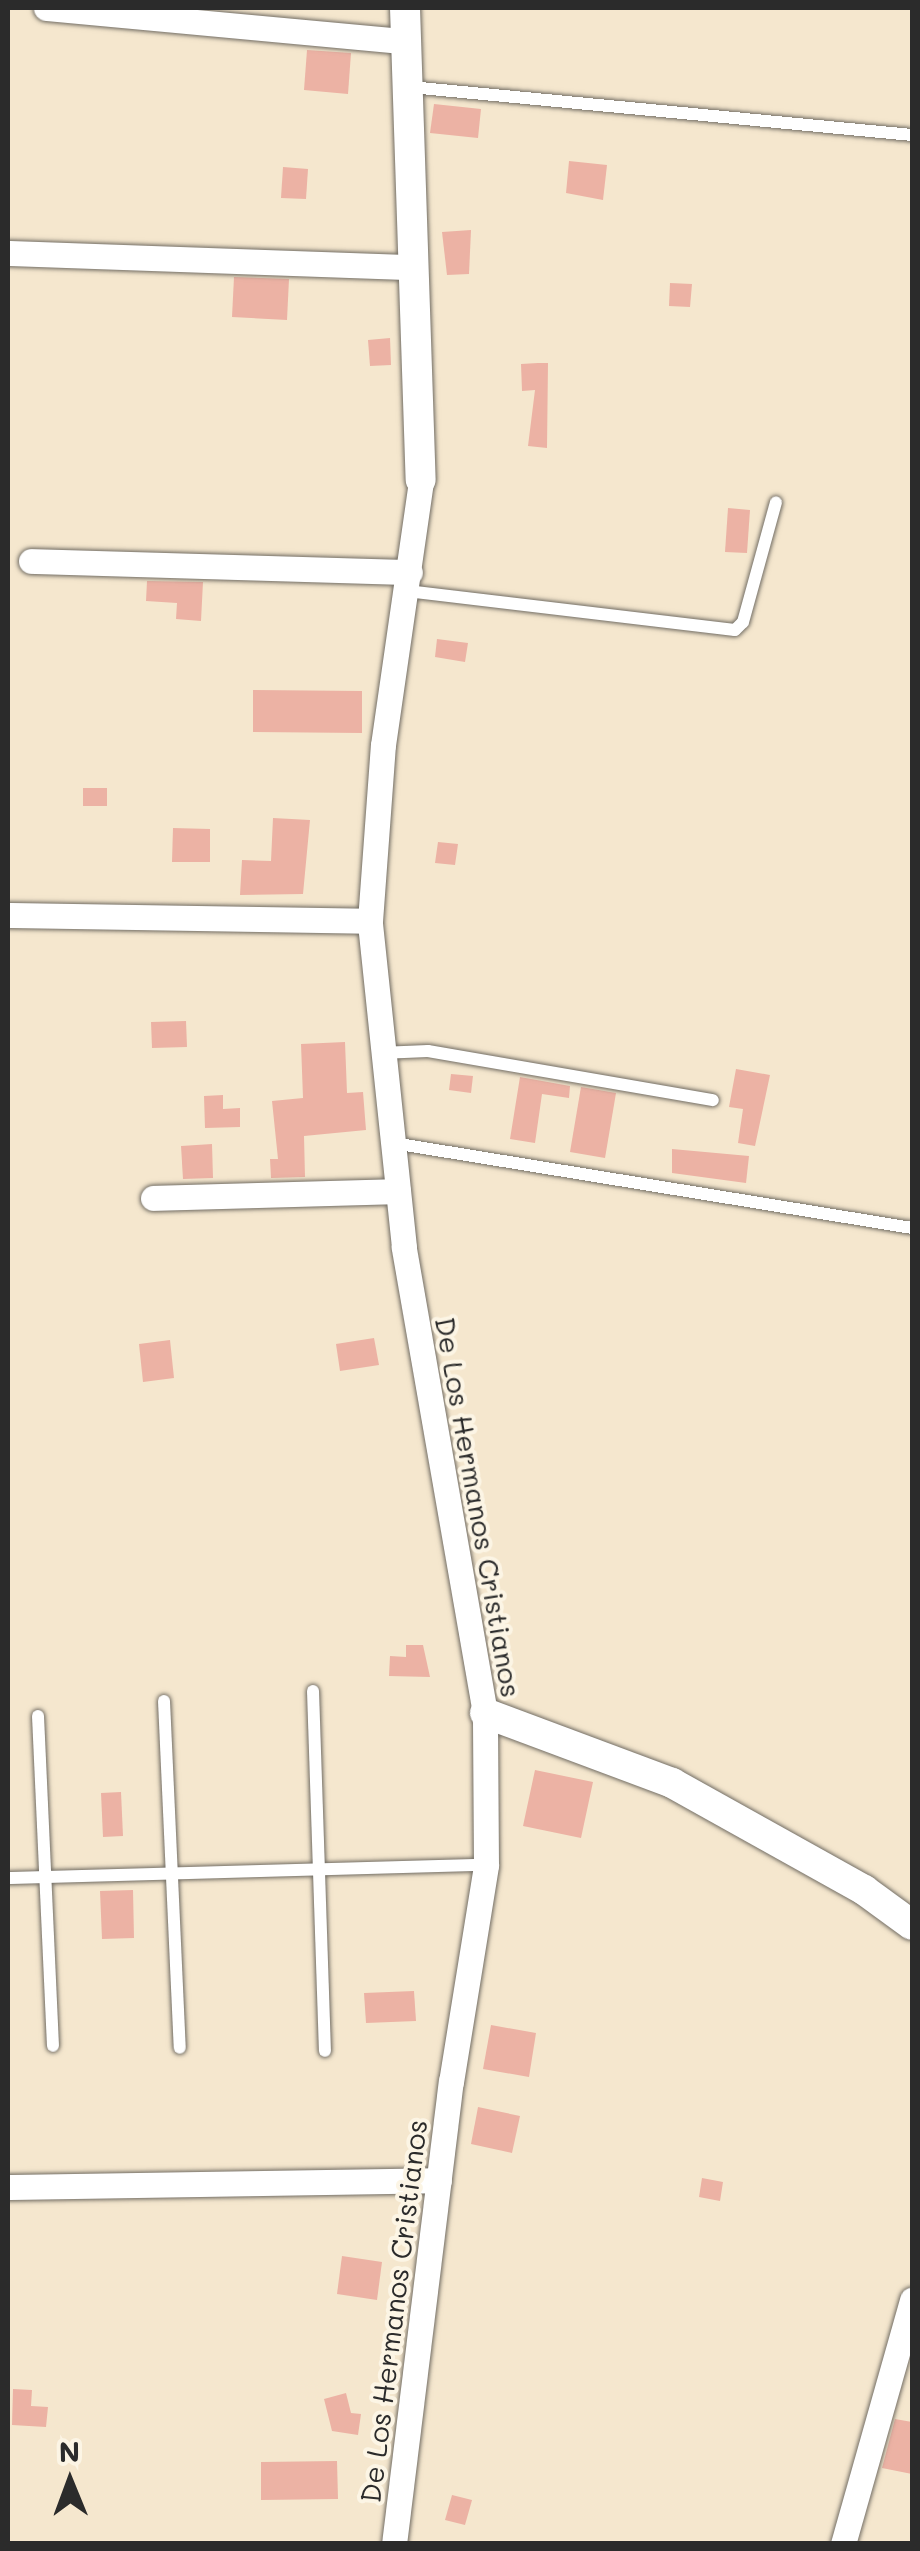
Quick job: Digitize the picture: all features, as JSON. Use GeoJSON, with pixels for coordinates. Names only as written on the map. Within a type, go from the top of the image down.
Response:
{"type":"FeatureCollection","features":[{"type":"Feature","properties":{"kind":"street"},"geometry":{"type":"LineString","coordinates":[[46,8],[405,41]]}},
{"type":"Feature","properties":{"kind":"street"},"geometry":{"type":"LineString","coordinates":[[405,8],[422,480]]}},
{"type":"Feature","properties":{"kind":"street"},"geometry":{"type":"LineString","coordinates":[[8,253],[415,267]]}},
{"type":"Feature","properties":{"kind":"street","name":"De Los Hermanos Cristianos"},"geometry":{"type":"LineString","coordinates":[[394,2544],[439,2180],[486,1865],[486,1713],[398,1191],[380,1053],[370,922],[384,744],[422,480]]}},
{"type":"Feature","properties":{"kind":"street"},"geometry":{"type":"LineString","coordinates":[[31,561],[408,582]]}},
{"type":"Feature","properties":{"kind":"street"},"geometry":{"type":"LineString","coordinates":[[8,915],[370,922]]}},
{"type":"Feature","properties":{"kind":"street"},"geometry":{"type":"LineString","coordinates":[[152,1198],[398,1191]]}},
{"type":"Feature","properties":{"kind":"street"},"geometry":{"type":"LineString","coordinates":[[486,1713],[672,1783],[864,1890],[912,1925]]}},
{"type":"Feature","properties":{"kind":"street"},"geometry":{"type":"LineString","coordinates":[[8,2188],[439,2180]]}},
{"type":"Feature","properties":{"kind":"street"},"geometry":{"type":"LineString","coordinates":[[843,2544],[912,2300]]}},
{"type":"Feature","properties":{"kind":"lane"},"geometry":{"type":"LineString","coordinates":[[407,87],[912,135]]}},
{"type":"Feature","properties":{"kind":"lane"},"geometry":{"type":"LineString","coordinates":[[408,582],[734,630],[744,622],[776,502]]}},
{"type":"Feature","properties":{"kind":"lane"},"geometry":{"type":"LineString","coordinates":[[380,1053],[428,1051],[713,1100]]}},
{"type":"Feature","properties":{"kind":"lane"},"geometry":{"type":"LineString","coordinates":[[392,1143],[912,1228]]}},
{"type":"Feature","properties":{"kind":"lane"},"geometry":{"type":"LineString","coordinates":[[313,1691],[325,2051]]}},
{"type":"Feature","properties":{"kind":"lane"},"geometry":{"type":"LineString","coordinates":[[164,1701],[180,2048]]}},
{"type":"Feature","properties":{"kind":"lane"},"geometry":{"type":"LineString","coordinates":[[38,1716],[53,2046]]}},
{"type":"Feature","properties":{"kind":"lane"},"geometry":{"type":"LineString","coordinates":[[8,1878],[486,1865]]}},
{"type":"Feature","properties":{"kind":"building"},"geometry":{"type":"Polygon","coordinates":[[[307,50],[351,53],[348,94],[304,90],[307,50]]]}},
{"type":"Feature","properties":{"kind":"building"},"geometry":{"type":"Polygon","coordinates":[[[434,104],[481,109],[478,138],[430,133],[434,104]]]}},
{"type":"Feature","properties":{"kind":"building"},"geometry":{"type":"Polygon","coordinates":[[[569,161],[607,165],[603,200],[566,193],[569,161]]]}},
{"type":"Feature","properties":{"kind":"building"},"geometry":{"type":"Polygon","coordinates":[[[283,167],[308,169],[306,199],[281,198],[283,167]]]}},
{"type":"Feature","properties":{"kind":"building"},"geometry":{"type":"Polygon","coordinates":[[[471,230],[469,274],[447,275],[442,232],[471,230]]]}},
{"type":"Feature","properties":{"kind":"building"},"geometry":{"type":"Polygon","coordinates":[[[234,277],[289,279],[287,320],[232,317],[234,277]]]}},
{"type":"Feature","properties":{"kind":"building"},"geometry":{"type":"Polygon","coordinates":[[[670,283],[692,284],[690,307],[669,306],[670,283]]]}},
{"type":"Feature","properties":{"kind":"building"},"geometry":{"type":"Polygon","coordinates":[[[390,338],[391,365],[370,366],[368,340],[390,338]]]}},
{"type":"Feature","properties":{"kind":"building"},"geometry":{"type":"Polygon","coordinates":[[[548,363],[547,448],[528,446],[535,390],[522,391],[521,364],[548,363]]]}},
{"type":"Feature","properties":{"kind":"building"},"geometry":{"type":"Polygon","coordinates":[[[728,508],[750,510],[747,553],[725,552],[728,508]]]}},
{"type":"Feature","properties":{"kind":"building"},"geometry":{"type":"Polygon","coordinates":[[[147,581],[203,582],[201,621],[176,619],[177,603],[146,601],[147,581]]]}},
{"type":"Feature","properties":{"kind":"building"},"geometry":{"type":"Polygon","coordinates":[[[437,639],[468,643],[465,662],[435,657],[437,639]]]}},
{"type":"Feature","properties":{"kind":"building"},"geometry":{"type":"Polygon","coordinates":[[[253,690],[362,691],[362,733],[253,732],[253,690]]]}},
{"type":"Feature","properties":{"kind":"building"},"geometry":{"type":"Polygon","coordinates":[[[83,788],[107,788],[107,806],[83,806],[83,788]]]}},
{"type":"Feature","properties":{"kind":"building"},"geometry":{"type":"Polygon","coordinates":[[[273,818],[310,820],[303,894],[240,895],[242,860],[271,861],[273,818]]]}},
{"type":"Feature","properties":{"kind":"building"},"geometry":{"type":"Polygon","coordinates":[[[173,828],[210,829],[210,862],[172,862],[173,828]]]}},
{"type":"Feature","properties":{"kind":"building"},"geometry":{"type":"Polygon","coordinates":[[[438,842],[458,844],[455,865],[435,863],[438,842]]]}},
{"type":"Feature","properties":{"kind":"building"},"geometry":{"type":"Polygon","coordinates":[[[186,1021],[187,1047],[152,1048],[151,1022],[186,1021]]]}},
{"type":"Feature","properties":{"kind":"building"},"geometry":{"type":"Polygon","coordinates":[[[345,1042],[347,1093],[363,1092],[366,1130],[304,1136],[305,1177],[271,1178],[270,1159],[278,1159],[272,1101],[303,1098],[301,1044],[345,1042]]]}},
{"type":"Feature","properties":{"kind":"building"},"geometry":{"type":"Polygon","coordinates":[[[736,1069],[770,1075],[755,1146],[738,1143],[743,1109],[729,1107],[736,1069]]]}},
{"type":"Feature","properties":{"kind":"building"},"geometry":{"type":"Polygon","coordinates":[[[451,1074],[473,1076],[471,1093],[449,1090],[451,1074]]]}},
{"type":"Feature","properties":{"kind":"building"},"geometry":{"type":"Polygon","coordinates":[[[520,1077],[570,1086],[569,1098],[542,1094],[535,1143],[510,1139],[520,1077]]]}},
{"type":"Feature","properties":{"kind":"building"},"geometry":{"type":"Polygon","coordinates":[[[581,1087],[616,1093],[605,1158],[570,1152],[581,1087]]]}},
{"type":"Feature","properties":{"kind":"building"},"geometry":{"type":"Polygon","coordinates":[[[223,1095],[223,1109],[240,1108],[240,1127],[205,1128],[204,1096],[223,1095]]]}},
{"type":"Feature","properties":{"kind":"building"},"geometry":{"type":"Polygon","coordinates":[[[212,1144],[213,1178],[183,1179],[181,1146],[212,1144]]]}},
{"type":"Feature","properties":{"kind":"building"},"geometry":{"type":"Polygon","coordinates":[[[672,1149],[749,1156],[746,1183],[672,1173],[672,1149]]]}},
{"type":"Feature","properties":{"kind":"building"},"geometry":{"type":"Polygon","coordinates":[[[374,1338],[379,1365],[340,1371],[336,1344],[374,1338]]]}},
{"type":"Feature","properties":{"kind":"building"},"geometry":{"type":"Polygon","coordinates":[[[170,1340],[174,1378],[143,1382],[139,1344],[170,1340]]]}},
{"type":"Feature","properties":{"kind":"building"},"geometry":{"type":"Polygon","coordinates":[[[406,1645],[423,1645],[430,1677],[389,1676],[390,1656],[406,1657],[406,1645]]]}},
{"type":"Feature","properties":{"kind":"building"},"geometry":{"type":"Polygon","coordinates":[[[535,1770],[593,1782],[581,1838],[523,1826],[535,1770]]]}},
{"type":"Feature","properties":{"kind":"building"},"geometry":{"type":"Polygon","coordinates":[[[121,1792],[123,1836],[103,1837],[101,1793],[121,1792]]]}},
{"type":"Feature","properties":{"kind":"building"},"geometry":{"type":"Polygon","coordinates":[[[133,1890],[134,1938],[102,1939],[100,1891],[133,1890]]]}},
{"type":"Feature","properties":{"kind":"building"},"geometry":{"type":"Polygon","coordinates":[[[414,1991],[416,2021],[366,2023],[364,1993],[414,1991]]]}},
{"type":"Feature","properties":{"kind":"building"},"geometry":{"type":"Polygon","coordinates":[[[491,2025],[536,2033],[529,2077],[483,2069],[491,2025]]]}},
{"type":"Feature","properties":{"kind":"building"},"geometry":{"type":"Polygon","coordinates":[[[478,2107],[520,2116],[512,2153],[471,2144],[478,2107]]]}},
{"type":"Feature","properties":{"kind":"building"},"geometry":{"type":"Polygon","coordinates":[[[702,2178],[723,2182],[720,2201],[699,2197],[702,2178]]]}},
{"type":"Feature","properties":{"kind":"building"},"geometry":{"type":"Polygon","coordinates":[[[342,2256],[382,2262],[377,2300],[337,2294],[342,2256]]]}},
{"type":"Feature","properties":{"kind":"building"},"geometry":{"type":"Polygon","coordinates":[[[13,2389],[32,2390],[31,2406],[48,2407],[46,2427],[12,2425],[13,2389]]]}},
{"type":"Feature","properties":{"kind":"building"},"geometry":{"type":"Polygon","coordinates":[[[346,2393],[351,2413],[361,2414],[358,2435],[332,2431],[324,2399],[346,2393]]]}},
{"type":"Feature","properties":{"kind":"building"},"geometry":{"type":"Polygon","coordinates":[[[895,2419],[912,2422],[912,2474],[882,2468],[895,2419]]]}},
{"type":"Feature","properties":{"kind":"building"},"geometry":{"type":"Polygon","coordinates":[[[337,2461],[338,2499],[261,2500],[261,2462],[337,2461]]]}},
{"type":"Feature","properties":{"kind":"building"},"geometry":{"type":"Polygon","coordinates":[[[452,2495],[472,2500],[465,2525],[445,2520],[452,2495]]]}}]}
